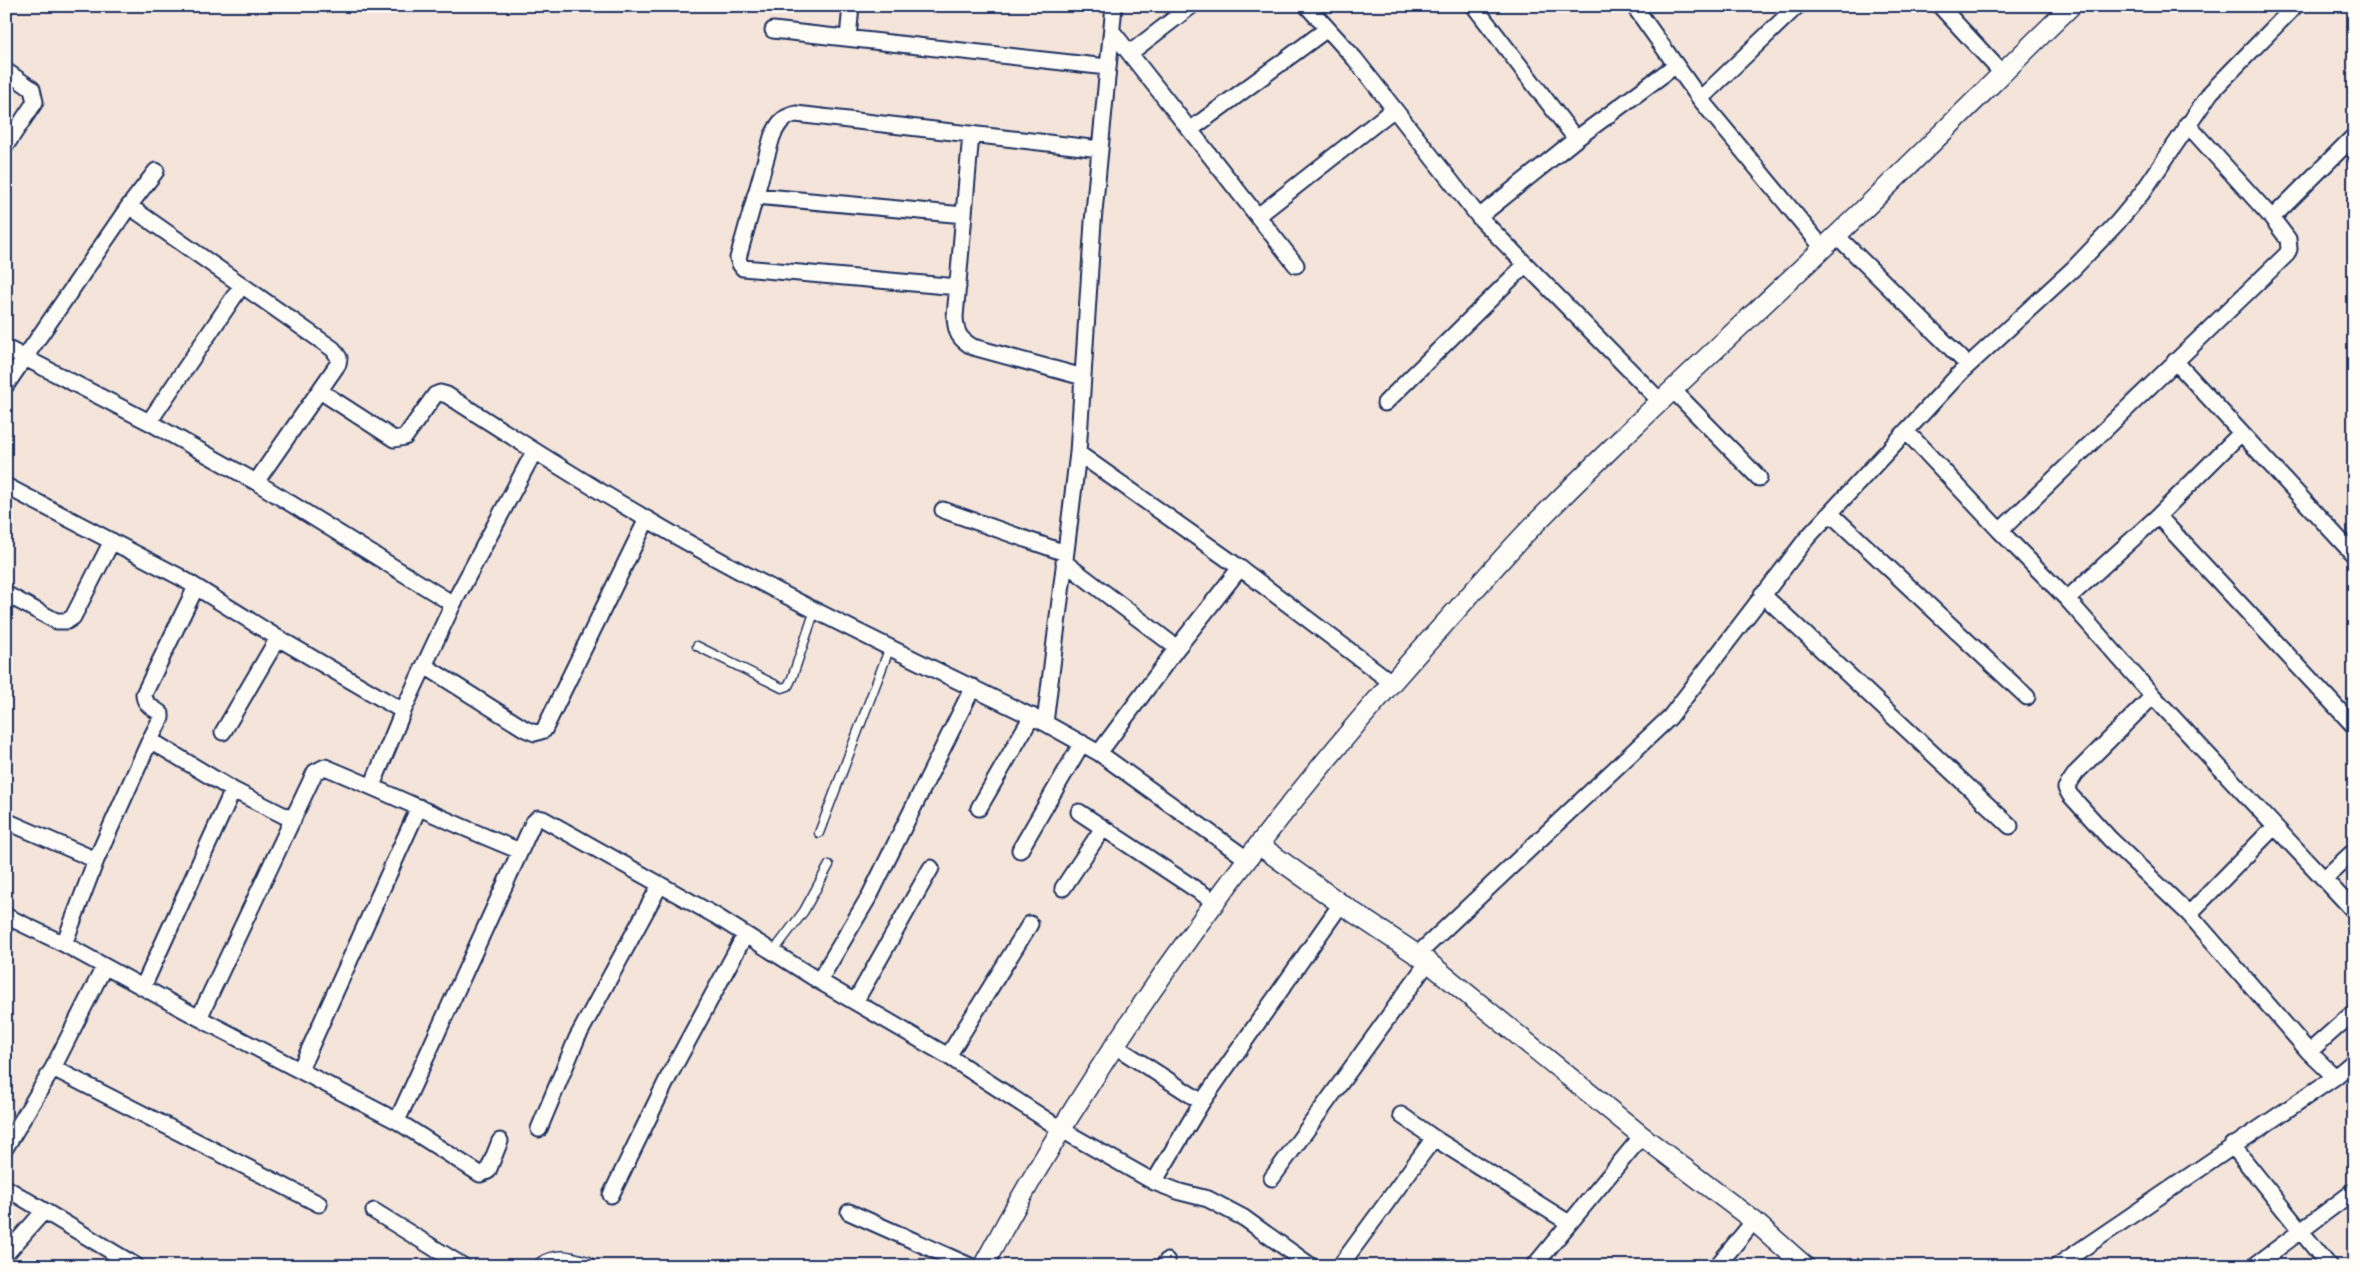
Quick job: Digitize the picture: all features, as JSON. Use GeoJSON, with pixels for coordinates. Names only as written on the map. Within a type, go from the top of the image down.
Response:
{"type":"FeatureCollection","features":[{"type":"Feature","properties":{"kind":"street"},"geometry":{"type":"LineString","coordinates":[[848,38],[851,6]]}},
{"type":"Feature","properties":{"kind":"street"},"geometry":{"type":"LineString","coordinates":[[979,808],[1039,720],[1065,558],[1078,453],[1100,149],[1114,6]]}},
{"type":"Feature","properties":{"kind":"street"},"geometry":{"type":"LineString","coordinates":[[1130,53],[1191,6]]}},
{"type":"Feature","properties":{"kind":"street"},"geometry":{"type":"LineString","coordinates":[[1307,6],[1355,59],[1479,217],[1525,264],[1667,396],[1759,478]]}},
{"type":"Feature","properties":{"kind":"street"},"geometry":{"type":"LineString","coordinates":[[1474,6],[1576,139]]}},
{"type":"Feature","properties":{"kind":"street"},"geometry":{"type":"LineString","coordinates":[[1634,6],[1700,98],[1830,242],[1968,365]]}},
{"type":"Feature","properties":{"kind":"street"},"geometry":{"type":"LineString","coordinates":[[1700,98],[1796,6]]}},
{"type":"Feature","properties":{"kind":"street"},"geometry":{"type":"LineString","coordinates":[[1940,6],[2002,73]]}},
{"type":"Feature","properties":{"kind":"street"},"geometry":{"type":"LineString","coordinates":[[983,1266],[1019,1199],[1115,1046],[1215,902],[1319,767],[1391,682],[1527,533],[1667,396],[1830,242],[2071,6]]}},
{"type":"Feature","properties":{"kind":"street"},"geometry":{"type":"LineString","coordinates":[[1272,1178],[1423,959],[1670,716],[1694,688],[1762,594],[1807,538],[1968,365],[2074,268],[2116,223],[2142,193],[2211,92],[2295,6]]}},
{"type":"Feature","properties":{"kind":"street"},"geometry":{"type":"LineString","coordinates":[[1190,130],[1327,29]]}},
{"type":"Feature","properties":{"kind":"street"},"geometry":{"type":"LineString","coordinates":[[773,30],[1107,67]]}},
{"type":"Feature","properties":{"kind":"street"},"geometry":{"type":"LineString","coordinates":[[1112,31],[1296,265]]}},
{"type":"Feature","properties":{"kind":"street"},"geometry":{"type":"LineString","coordinates":[[1479,217],[1576,139],[1676,65]]}},
{"type":"Feature","properties":{"kind":"street"},"geometry":{"type":"LineString","coordinates":[[6,71],[32,89],[35,102],[6,145]]}},
{"type":"Feature","properties":{"kind":"street"},"geometry":{"type":"LineString","coordinates":[[1258,216],[1394,109]]}},
{"type":"Feature","properties":{"kind":"street"},"geometry":{"type":"LineString","coordinates":[[958,287],[743,268],[738,258],[772,137],[779,123],[786,116],[796,114],[1100,149]]}},
{"type":"Feature","properties":{"kind":"street"},"geometry":{"type":"LineString","coordinates":[[2000,532],[2287,254],[2289,249],[2288,239],[2272,218],[2188,124]]}},
{"type":"Feature","properties":{"kind":"street"},"geometry":{"type":"LineString","coordinates":[[971,134],[955,317],[956,331],[961,340],[989,352],[1083,376]]}},
{"type":"Feature","properties":{"kind":"street"},"geometry":{"type":"LineString","coordinates":[[2272,218],[2354,136]]}},
{"type":"Feature","properties":{"kind":"street"},"geometry":{"type":"LineString","coordinates":[[6,385],[129,206],[156,171]]}},
{"type":"Feature","properties":{"kind":"street"},"geometry":{"type":"LineString","coordinates":[[755,196],[964,215]]}},
{"type":"Feature","properties":{"kind":"street"},"geometry":{"type":"LineString","coordinates":[[129,206],[337,353],[340,358],[320,391],[256,482]]}},
{"type":"Feature","properties":{"kind":"street"},"geometry":{"type":"LineString","coordinates":[[1385,403],[1525,264]]}},
{"type":"Feature","properties":{"kind":"street"},"geometry":{"type":"LineString","coordinates":[[150,422],[242,285]]}},
{"type":"Feature","properties":{"kind":"street"},"geometry":{"type":"LineString","coordinates":[[6,348],[150,422],[256,482],[453,604]]}},
{"type":"Feature","properties":{"kind":"street"},"geometry":{"type":"LineString","coordinates":[[2175,361],[2240,434],[2354,555]]}},
{"type":"Feature","properties":{"kind":"street"},"geometry":{"type":"LineString","coordinates":[[320,391],[394,439],[405,437],[435,395],[440,393],[446,394],[534,452],[647,519],[815,610],[1039,720],[1099,753],[1253,852],[1341,904],[1423,959],[1642,1136],[1754,1221],[1806,1266]]}},
{"type":"Feature","properties":{"kind":"street"},"geometry":{"type":"LineString","coordinates":[[1906,431],[2000,532],[2067,599],[2153,696],[2354,911]]}},
{"type":"Feature","properties":{"kind":"street"},"geometry":{"type":"LineString","coordinates":[[2067,599],[2158,516],[2240,434]]}},
{"type":"Feature","properties":{"kind":"street"},"geometry":{"type":"LineString","coordinates":[[372,786],[403,711],[426,666],[453,604],[534,452]]}},
{"type":"Feature","properties":{"kind":"street"},"geometry":{"type":"LineString","coordinates":[[1078,453],[1240,568],[1391,682]]}},
{"type":"Feature","properties":{"kind":"street"},"geometry":{"type":"LineString","coordinates":[[6,486],[196,586],[278,638],[403,711]]}},
{"type":"Feature","properties":{"kind":"street"},"geometry":{"type":"LineString","coordinates":[[943,510],[1065,558],[1177,648]]}},
{"type":"Feature","properties":{"kind":"street"},"geometry":{"type":"LineString","coordinates":[[1830,513],[2026,697]]}},
{"type":"Feature","properties":{"kind":"street"},"geometry":{"type":"LineString","coordinates":[[2158,516],[2354,726]]}},
{"type":"Feature","properties":{"kind":"street"},"geometry":{"type":"LineString","coordinates":[[426,666],[525,729],[535,733],[544,730],[550,722],[647,519]]}},
{"type":"Feature","properties":{"kind":"street"},"geometry":{"type":"LineString","coordinates":[[6,594],[56,622],[67,622],[73,617],[112,541]]}},
{"type":"Feature","properties":{"kind":"street"},"geometry":{"type":"LineString","coordinates":[[1099,753],[1177,648],[1240,568]]}},
{"type":"Feature","properties":{"kind":"street"},"geometry":{"type":"LineString","coordinates":[[64,944],[96,860],[161,718],[161,714],[146,704],[144,694],[196,586]]}},
{"type":"Feature","properties":{"kind":"street"},"geometry":{"type":"LineString","coordinates":[[1762,594],[2010,826]]}},
{"type":"Feature","properties":{"kind":"street"},"geometry":{"type":"LineString","coordinates":[[223,732],[278,638]]}},
{"type":"Feature","properties":{"kind":"street"},"geometry":{"type":"LineString","coordinates":[[819,981],[874,887],[972,687]]}},
{"type":"Feature","properties":{"kind":"street"},"geometry":{"type":"LineString","coordinates":[[2153,696],[2076,773],[2066,788],[2070,795],[2110,839],[2189,914],[2309,1052],[2335,1077]]}},
{"type":"Feature","properties":{"kind":"street"},"geometry":{"type":"LineString","coordinates":[[150,740],[233,790],[293,820]]}},
{"type":"Feature","properties":{"kind":"street"},"geometry":{"type":"LineString","coordinates":[[1020,850],[1082,743]]}},
{"type":"Feature","properties":{"kind":"street"},"geometry":{"type":"LineString","coordinates":[[198,1018],[315,772],[320,768],[325,767],[372,786],[474,833],[520,851]]}},
{"type":"Feature","properties":{"kind":"street"},"geometry":{"type":"LineString","coordinates":[[143,987],[233,790]]}},
{"type":"Feature","properties":{"kind":"street"},"geometry":{"type":"LineString","coordinates":[[300,1070],[420,807]]}},
{"type":"Feature","properties":{"kind":"street"},"geometry":{"type":"LineString","coordinates":[[1079,812],[1215,902]]}},
{"type":"Feature","properties":{"kind":"street"},"geometry":{"type":"LineString","coordinates":[[397,1121],[533,823],[538,818],[543,819],[716,916],[819,981],[948,1056],[1062,1130],[1154,1182],[1180,1192],[1208,1199],[1244,1218],[1311,1266]]}},
{"type":"Feature","properties":{"kind":"street"},"geometry":{"type":"LineString","coordinates":[[6,821],[96,860]]}},
{"type":"Feature","properties":{"kind":"street"},"geometry":{"type":"LineString","coordinates":[[2189,914],[2274,827]]}},
{"type":"Feature","properties":{"kind":"street"},"geometry":{"type":"LineString","coordinates":[[1063,888],[1104,828]]}},
{"type":"Feature","properties":{"kind":"street"},"geometry":{"type":"LineString","coordinates":[[2324,879],[2354,850]]}},
{"type":"Feature","properties":{"kind":"street"},"geometry":{"type":"LineString","coordinates":[[855,1002],[931,868]]}},
{"type":"Feature","properties":{"kind":"street"},"geometry":{"type":"LineString","coordinates":[[539,1130],[577,1038],[660,885]]}},
{"type":"Feature","properties":{"kind":"street"},"geometry":{"type":"LineString","coordinates":[[1154,1182],[1202,1102],[1341,904]]}},
{"type":"Feature","properties":{"kind":"street"},"geometry":{"type":"LineString","coordinates":[[6,916],[64,944],[198,1018],[397,1121],[480,1174],[488,1171],[500,1141]]}},
{"type":"Feature","properties":{"kind":"street"},"geometry":{"type":"LineString","coordinates":[[948,1056],[1030,924]]}},
{"type":"Feature","properties":{"kind":"street"},"geometry":{"type":"LineString","coordinates":[[611,1195],[669,1076],[745,935]]}},
{"type":"Feature","properties":{"kind":"street"},"geometry":{"type":"LineString","coordinates":[[6,1147],[53,1068],[104,967]]}},
{"type":"Feature","properties":{"kind":"street"},"geometry":{"type":"LineString","coordinates":[[2309,1052],[2354,1012]]}},
{"type":"Feature","properties":{"kind":"street"},"geometry":{"type":"LineString","coordinates":[[1115,1046],[1202,1102]]}},
{"type":"Feature","properties":{"kind":"street"},"geometry":{"type":"LineString","coordinates":[[2067,1263],[2232,1145],[2335,1077],[2354,1061]]}},
{"type":"Feature","properties":{"kind":"street"},"geometry":{"type":"LineString","coordinates":[[53,1068],[319,1204]]}},
{"type":"Feature","properties":{"kind":"street"},"geometry":{"type":"LineString","coordinates":[[1401,1115],[1434,1138],[1570,1223]]}},
{"type":"Feature","properties":{"kind":"street"},"geometry":{"type":"LineString","coordinates":[[1534,1266],[1642,1136]]}},
{"type":"Feature","properties":{"kind":"street"},"geometry":{"type":"LineString","coordinates":[[1340,1266],[1434,1138]]}},
{"type":"Feature","properties":{"kind":"street"},"geometry":{"type":"LineString","coordinates":[[2232,1145],[2329,1266]]}},
{"type":"Feature","properties":{"kind":"street"},"geometry":{"type":"LineString","coordinates":[[6,1188],[136,1266]]}},
{"type":"Feature","properties":{"kind":"street"},"geometry":{"type":"LineString","coordinates":[[2254,1266],[2354,1191]]}},
{"type":"Feature","properties":{"kind":"street"},"geometry":{"type":"LineString","coordinates":[[6,1254],[44,1211]]}},
{"type":"Feature","properties":{"kind":"street"},"geometry":{"type":"LineString","coordinates":[[374,1211],[463,1266]]}},
{"type":"Feature","properties":{"kind":"street"},"geometry":{"type":"LineString","coordinates":[[849,1212],[970,1266]]}},
{"type":"Feature","properties":{"kind":"street"},"geometry":{"type":"LineString","coordinates":[[1717,1266],[1754,1221]]}},
{"type":"Feature","properties":{"kind":"street"},"geometry":{"type":"LineString","coordinates":[[544,1266],[551,1261],[564,1260],[586,1266]]}},
{"type":"Feature","properties":{"kind":"lane"},"geometry":{"type":"LineString","coordinates":[[697,646],[782,688],[788,686],[792,678],[815,610]]}},
{"type":"Feature","properties":{"kind":"lane"},"geometry":{"type":"LineString","coordinates":[[819,833],[890,647]]}},
{"type":"Feature","properties":{"kind":"lane"},"geometry":{"type":"LineString","coordinates":[[773,952],[804,911],[829,865]]}}]}
